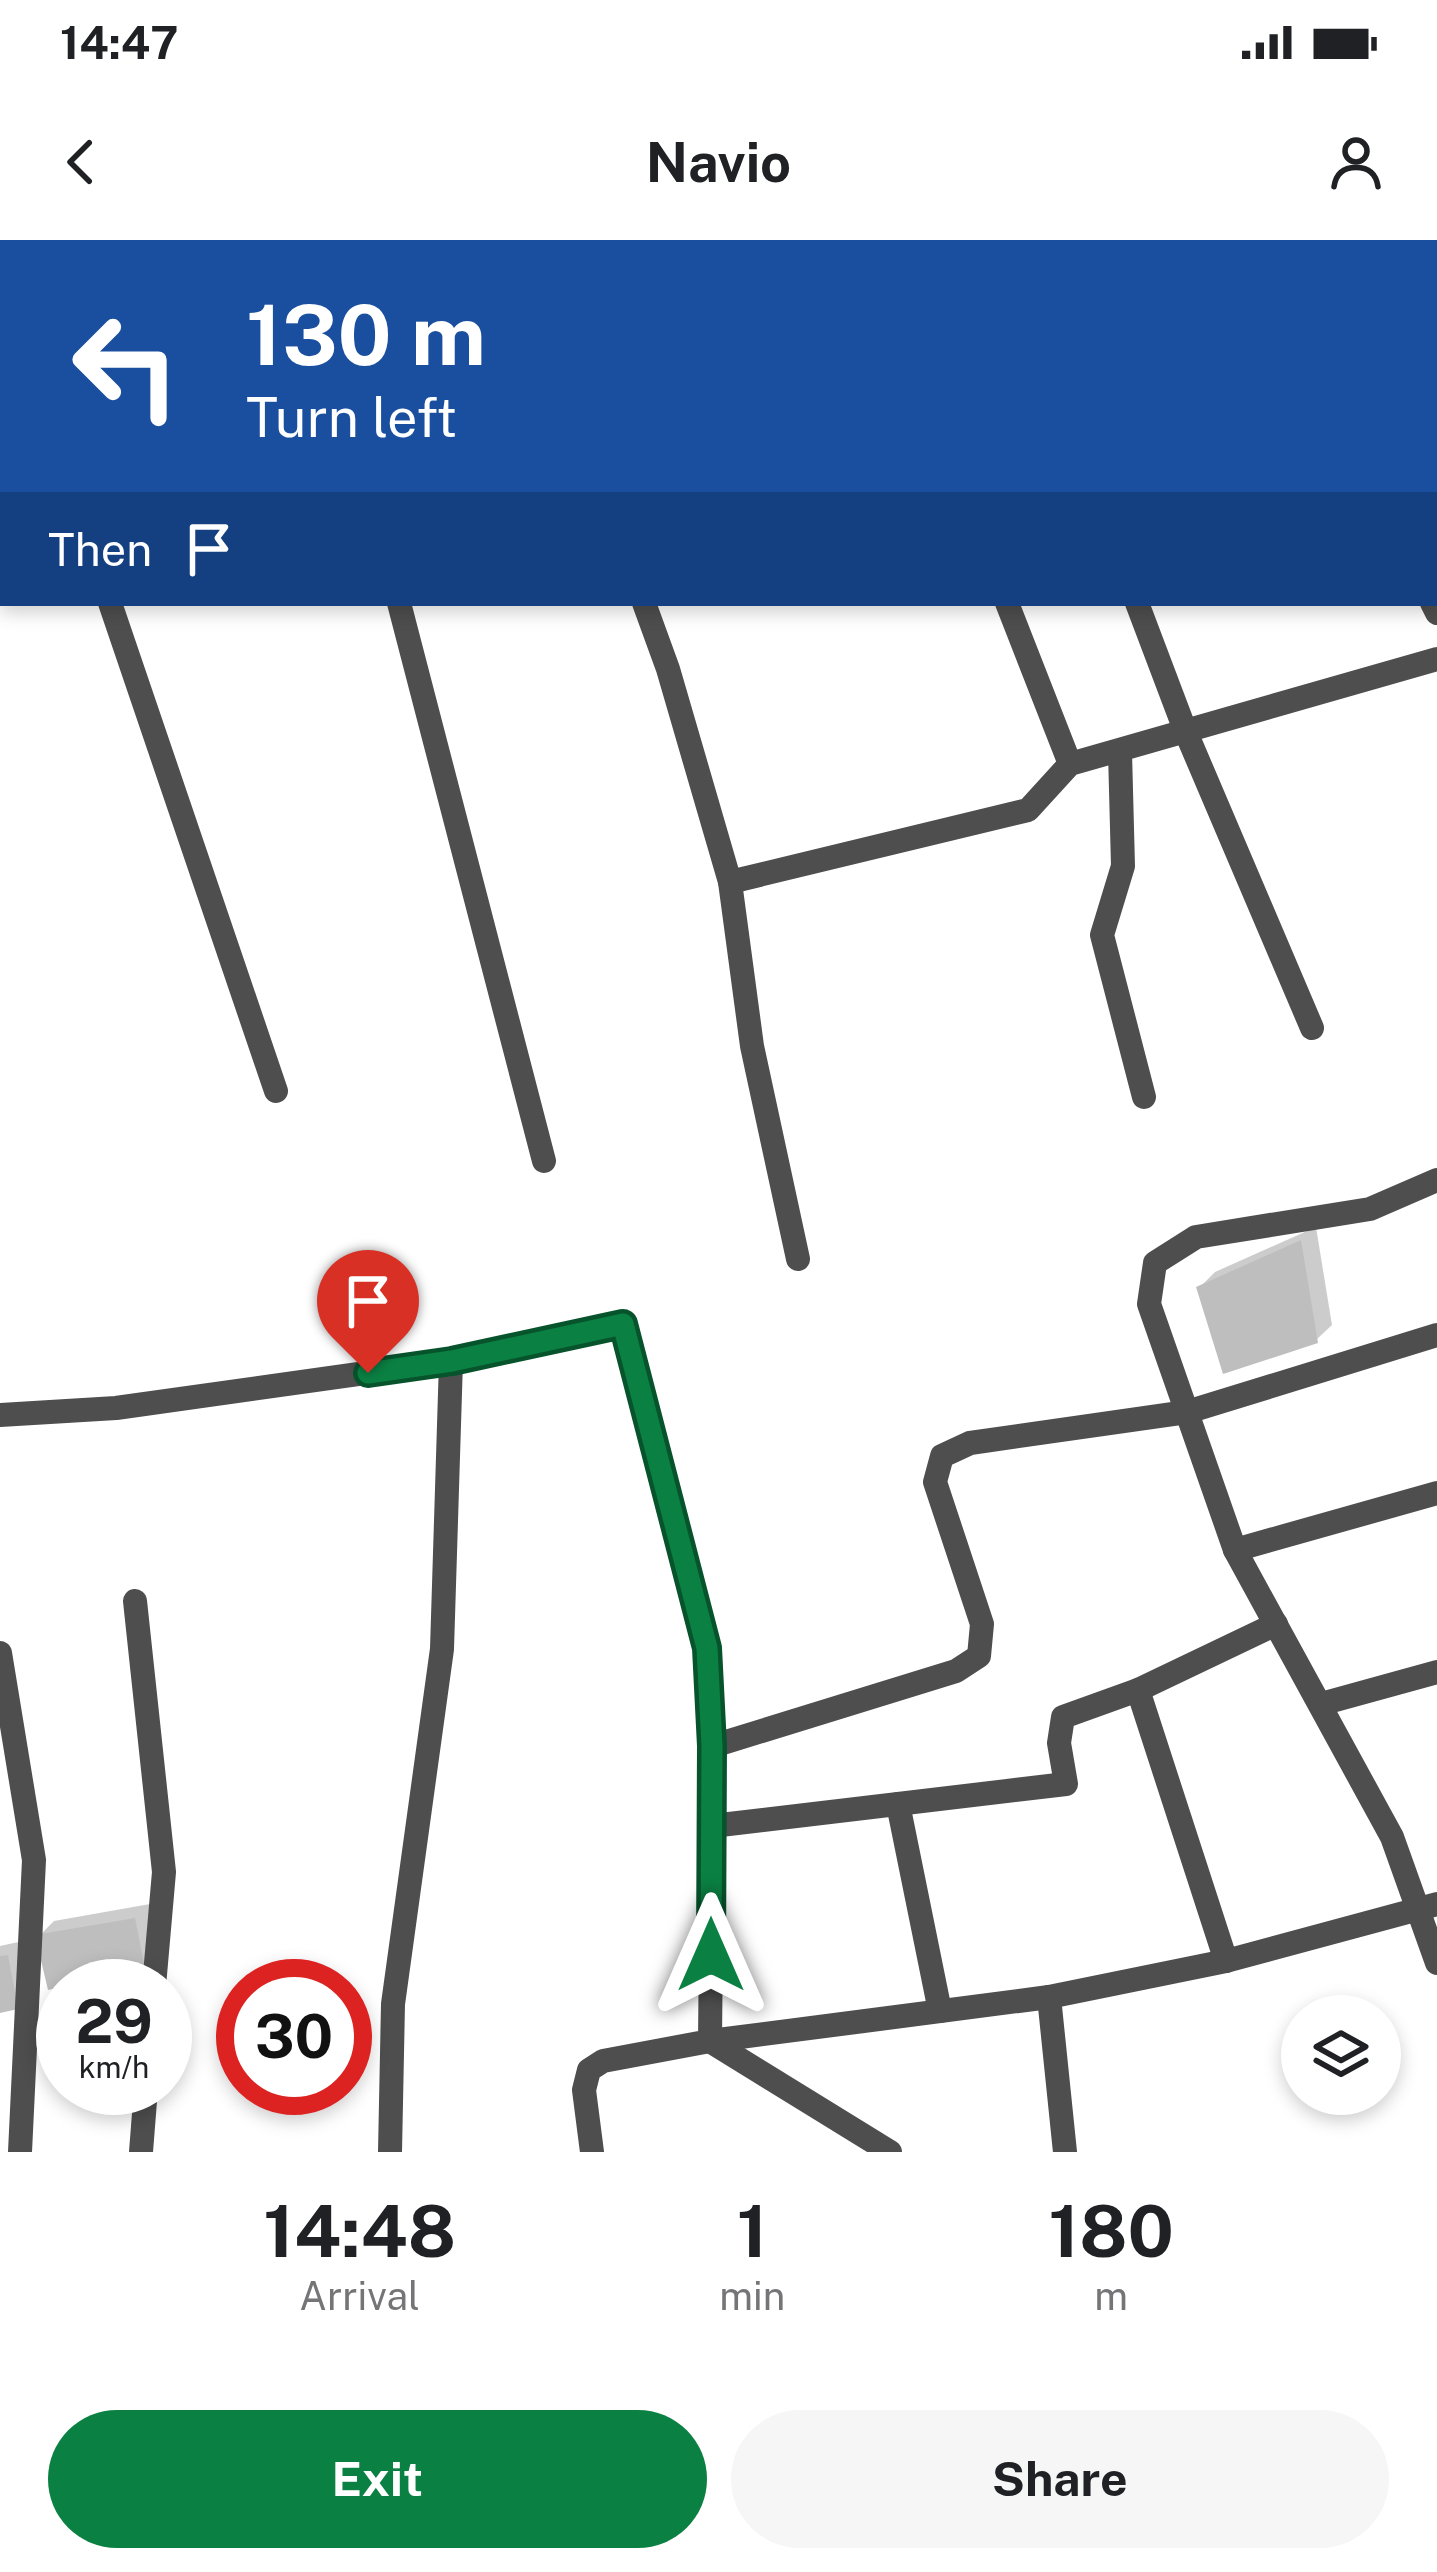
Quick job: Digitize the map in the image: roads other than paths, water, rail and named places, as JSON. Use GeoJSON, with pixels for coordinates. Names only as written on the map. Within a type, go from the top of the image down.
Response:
{"type":"FeatureCollection","features":[{"type":"Feature","properties":{"kind":"street"},"geometry":{"type":"LineString","coordinates":[[111,606],[276,1091]]}},
{"type":"Feature","properties":{"kind":"street"},"geometry":{"type":"LineString","coordinates":[[400,606],[544,1161]]}},
{"type":"Feature","properties":{"kind":"street"},"geometry":{"type":"LineString","coordinates":[[645,606],[730,882],[752,1046],[798,1258]]}},
{"type":"Feature","properties":{"kind":"street"},"geometry":{"type":"LineString","coordinates":[[1007,606],[1070,764]]}},
{"type":"Feature","properties":{"kind":"street"},"geometry":{"type":"LineString","coordinates":[[1138,606],[1185,730],[1312,1028]]}},
{"type":"Feature","properties":{"kind":"street"},"geometry":{"type":"LineString","coordinates":[[730,882],[1028,810],[1070,764],[1437,659]]}},
{"type":"Feature","properties":{"kind":"street"},"geometry":{"type":"LineString","coordinates":[[1120,752],[1123,866],[1102,935],[1144,1097]]}},
{"type":"Feature","properties":{"kind":"street"},"geometry":{"type":"LineString","coordinates":[[1437,1180],[1370,1209],[1196,1237],[1155,1264],[1149,1304],[1235,1550],[1427,1907],[1437,1963]]}},
{"type":"Feature","properties":{"kind":"street"},"geometry":{"type":"LineString","coordinates":[[0,1415],[116,1408],[452,1361],[623,1324],[707,1648],[712,1746],[710,2041]]}},
{"type":"Feature","properties":{"kind":"street"},"geometry":{"type":"LineString","coordinates":[[712,1746],[956,1671],[979,1656],[982,1624],[935,1482],[942,1456],[970,1443],[1187,1412],[1437,1335]]}},
{"type":"Feature","properties":{"kind":"street"},"geometry":{"type":"LineString","coordinates":[[390,2152],[392,2004],[442,1648],[452,1361]]}},
{"type":"Feature","properties":{"kind":"street"},"geometry":{"type":"LineString","coordinates":[[1235,1550],[1437,1493]]}},
{"type":"Feature","properties":{"kind":"street"},"geometry":{"type":"LineString","coordinates":[[135,1600],[164,1872],[156,1959]]}},
{"type":"Feature","properties":{"kind":"street"},"geometry":{"type":"LineString","coordinates":[[712,1826],[1066,1784],[1059,1743],[1063,1717],[1138,1690],[1276,1624]]}},
{"type":"Feature","properties":{"kind":"street"},"geometry":{"type":"LineString","coordinates":[[0,1653],[34,1860],[20,2152]]}},
{"type":"Feature","properties":{"kind":"street"},"geometry":{"type":"LineString","coordinates":[[1321,1704],[1437,1672]]}},
{"type":"Feature","properties":{"kind":"street"},"geometry":{"type":"LineString","coordinates":[[1138,1690],[1226,1961]]}},
{"type":"Feature","properties":{"kind":"street"},"geometry":{"type":"LineString","coordinates":[[898,1804],[940,2012]]}},
{"type":"Feature","properties":{"kind":"street"},"geometry":{"type":"LineString","coordinates":[[592,2152],[584,2090],[589,2070],[603,2061],[710,2041],[1049,1997],[1226,1961],[1427,1907]]}},
{"type":"Feature","properties":{"kind":"street"},"geometry":{"type":"LineString","coordinates":[[1049,1997],[1065,2152]]}},
{"type":"Feature","properties":{"kind":"street"},"geometry":{"type":"LineString","coordinates":[[710,2041],[890,2152]]}},
{"type":"Feature","properties":{"kind":"street"},"geometry":{"type":"LineString","coordinates":[[141,2152],[144,2115]]}}]}
